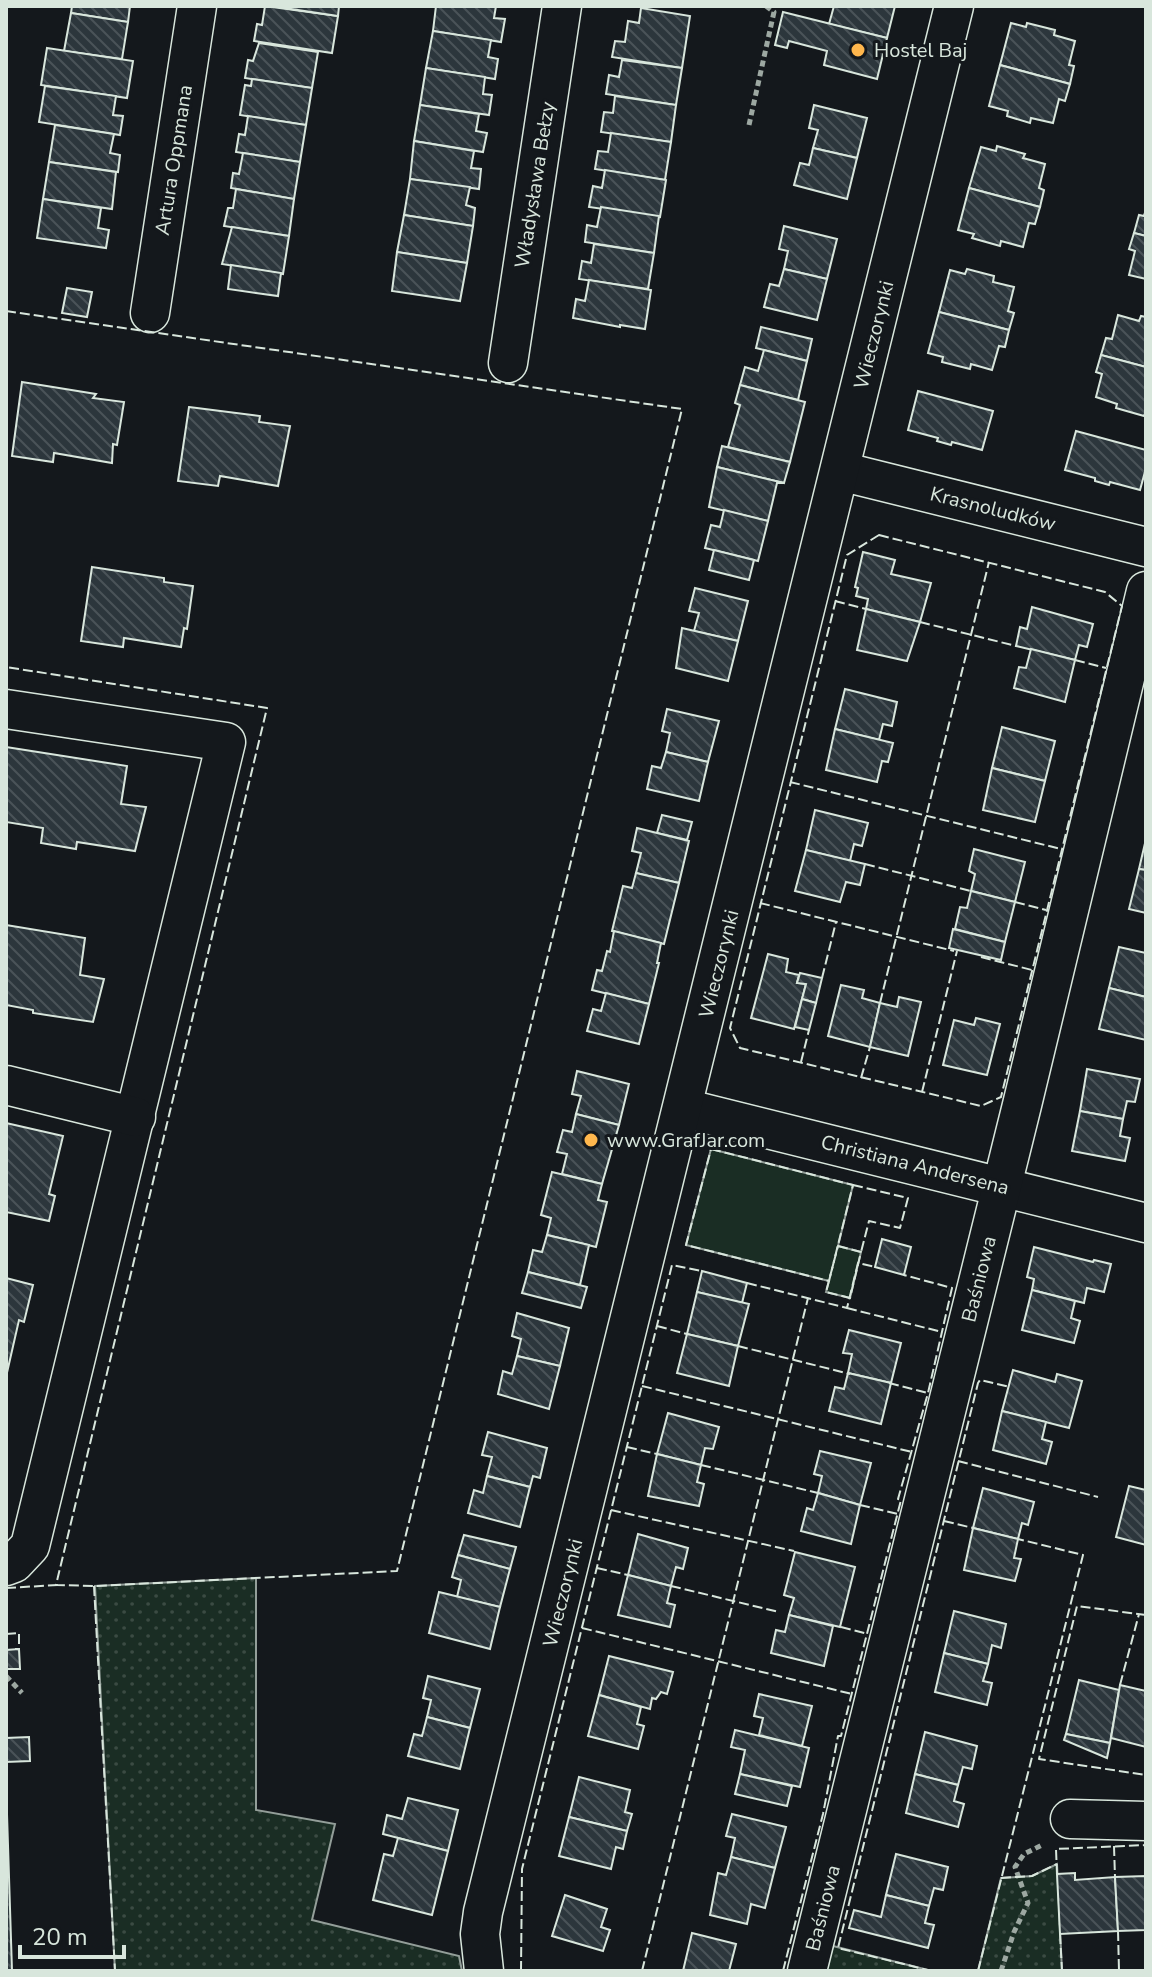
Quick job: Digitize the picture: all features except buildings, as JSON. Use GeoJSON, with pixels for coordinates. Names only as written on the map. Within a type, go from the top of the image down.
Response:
{"type":"FeatureCollection","features":[{"type":"Feature","properties":{"kind":"street","name":"Artura Oppmana"},"geometry":{"type":"LineString","coordinates":[[150,313],[197,6]]}},
{"type":"Feature","properties":{"kind":"street","name":"Władysława Bełzy"},"geometry":{"type":"LineString","coordinates":[[508,363],[562,6]]}},
{"type":"Feature","properties":{"kind":"street","name":"Wieczorynki"},"geometry":{"type":"LineString","coordinates":[[484,1971],[481,1921],[954,6]]}},
{"type":"Feature","properties":{"kind":"street","name":"Krasnoludków"},"geometry":{"type":"LineString","coordinates":[[840,471],[1146,547]]}},
{"type":"Feature","properties":{"kind":"street","name":"Baśniowa"},"geometry":{"type":"LineString","coordinates":[[808,1969],[1146,591]]}},
{"type":"Feature","properties":{"kind":"street"},"geometry":{"type":"LineString","coordinates":[[6,709],[226,742],[30,1546],[14,1563],[6,1566]]}},
{"type":"Feature","properties":{"kind":"street"},"geometry":{"type":"LineString","coordinates":[[6,1085],[136,1117]]}},
{"type":"Feature","properties":{"kind":"street","name":"Christiana Andersena"},"geometry":{"type":"LineString","coordinates":[[683,1108],[1146,1223]]}},
{"type":"Feature","properties":{"kind":"street"},"geometry":{"type":"LineString","coordinates":[[1059,1830],[1146,1821]]}},
{"type":"Feature","properties":{"kind":"path"},"geometry":{"type":"LineString","coordinates":[[749,125],[774,12],[766,6]]}},
{"type":"Feature","properties":{"kind":"path"},"geometry":{"type":"LineString","coordinates":[[6,1676],[22,1693]]}},
{"type":"Feature","properties":{"kind":"path"},"geometry":{"type":"LineString","coordinates":[[1001,1971],[1028,1903],[1015,1867],[1024,1854],[1059,1830]]}},
{"type":"Feature","properties":{"kind":"green space"},"geometry":{"type":"Polygon","coordinates":[[[711,1149],[853,1185],[838,1246],[861,1252],[850,1298],[826,1292],[829,1281],[686,1245],[711,1149]]]}},
{"type":"Feature","properties":{"kind":"green space"},"geometry":{"type":"Polygon","coordinates":[[[256,1578],[256,1810],[335,1824],[312,1920],[459,1956],[462,1971],[115,1971],[95,1586],[256,1578]]]}},
{"type":"Feature","properties":{"kind":"green space"},"geometry":{"type":"Polygon","coordinates":[[[1057,1864],[1062,1971],[978,1971],[1001,1878],[1032,1876],[1057,1864]]]}},
{"type":"Feature","properties":{"kind":"green space"},"geometry":{"type":"Polygon","coordinates":[[[833,1946],[932,1971],[826,1971],[833,1946]]]}},
{"type":"Feature","properties":{"kind":"fence"},"geometry":{"type":"LineString","coordinates":[[6,311],[682,409],[397,1571],[95,1586],[56,1585],[267,708],[6,667]]}},
{"type":"Feature","properties":{"kind":"fence"},"geometry":{"type":"LineString","coordinates":[[879,535],[1105,592],[1122,606],[1001,1097],[981,1106],[740,1048],[730,1028],[847,555],[879,535]]}},
{"type":"Feature","properties":{"kind":"fence"},"geometry":{"type":"LineString","coordinates":[[880,1003],[989,562]]}},
{"type":"Feature","properties":{"kind":"fence"},"geometry":{"type":"LineString","coordinates":[[835,601],[866,609]]}},
{"type":"Feature","properties":{"kind":"fence"},"geometry":{"type":"LineString","coordinates":[[920,622],[1016,646]]}},
{"type":"Feature","properties":{"kind":"fence"},"geometry":{"type":"LineString","coordinates":[[1075,660],[1106,668]]}},
{"type":"Feature","properties":{"kind":"fence"},"geometry":{"type":"LineString","coordinates":[[790,782],[1061,849]]}},
{"type":"Feature","properties":{"kind":"fence"},"geometry":{"type":"LineString","coordinates":[[865,864],[971,891]]}},
{"type":"Feature","properties":{"kind":"fence"},"geometry":{"type":"LineString","coordinates":[[1015,902],[1046,910]]}},
{"type":"Feature","properties":{"kind":"fence"},"geometry":{"type":"LineString","coordinates":[[760,903],[954,951]]}},
{"type":"Feature","properties":{"kind":"fence"},"geometry":{"type":"LineString","coordinates":[[822,978],[836,922]]}},
{"type":"Feature","properties":{"kind":"fence"},"geometry":{"type":"LineString","coordinates":[[922,1092],[957,951]]}},
{"type":"Feature","properties":{"kind":"fence"},"geometry":{"type":"LineString","coordinates":[[981,957],[1032,970]]}},
{"type":"Feature","properties":{"kind":"fence"},"geometry":{"type":"LineString","coordinates":[[801,1062],[809,1030]]}},
{"type":"Feature","properties":{"kind":"fence"},"geometry":{"type":"LineString","coordinates":[[861,1078],[870,1047]]}},
{"type":"Feature","properties":{"kind":"fence"},"geometry":{"type":"LineString","coordinates":[[711,1149],[853,1185],[829,1281],[686,1245],[711,1149]]}},
{"type":"Feature","properties":{"kind":"fence"},"geometry":{"type":"LineString","coordinates":[[853,1185],[908,1198],[900,1228],[869,1221],[861,1252]]}},
{"type":"Feature","properties":{"kind":"fence"},"geometry":{"type":"LineString","coordinates":[[838,1246],[861,1252],[850,1298],[826,1292],[838,1246]]}},
{"type":"Feature","properties":{"kind":"fence"},"geometry":{"type":"LineString","coordinates":[[747,1283],[847,1308],[858,1263],[875,1267]]}},
{"type":"Feature","properties":{"kind":"fence"},"geometry":{"type":"LineString","coordinates":[[521,1971],[522,1869],[672,1265],[702,1271]]}},
{"type":"Feature","properties":{"kind":"fence"},"geometry":{"type":"LineString","coordinates":[[783,1971],[823,1814],[838,1736],[841,1736],[952,1288],[904,1275]]}},
{"type":"Feature","properties":{"kind":"fence"},"geometry":{"type":"LineString","coordinates":[[642,1971],[808,1298]]}},
{"type":"Feature","properties":{"kind":"fence"},"geometry":{"type":"LineString","coordinates":[[847,1308],[942,1332]]}},
{"type":"Feature","properties":{"kind":"fence"},"geometry":{"type":"LineString","coordinates":[[657,1326],[687,1334]]}},
{"type":"Feature","properties":{"kind":"fence"},"geometry":{"type":"LineString","coordinates":[[738,1346],[850,1374]]}},
{"type":"Feature","properties":{"kind":"fence"},"geometry":{"type":"LineString","coordinates":[[932,1971],[838,1948],[978,1383],[980,1380],[1010,1387]]}},
{"type":"Feature","properties":{"kind":"fence"},"geometry":{"type":"LineString","coordinates":[[889,1383],[928,1393]]}},
{"type":"Feature","properties":{"kind":"fence"},"geometry":{"type":"LineString","coordinates":[[642,1386],[912,1452]]}},
{"type":"Feature","properties":{"kind":"fence"},"geometry":{"type":"LineString","coordinates":[[627,1447],[657,1454]]}},
{"type":"Feature","properties":{"kind":"fence"},"geometry":{"type":"LineString","coordinates":[[958,1461],[1098,1497]]}},
{"type":"Feature","properties":{"kind":"fence"},"geometry":{"type":"LineString","coordinates":[[701,1465],[818,1493]]}},
{"type":"Feature","properties":{"kind":"fence"},"geometry":{"type":"LineString","coordinates":[[860,1505],[898,1514]]}},
{"type":"Feature","properties":{"kind":"fence"},"geometry":{"type":"LineString","coordinates":[[611,1510],[794,1551]]}},
{"type":"Feature","properties":{"kind":"fence"},"geometry":{"type":"LineString","coordinates":[[944,1521],[973,1528]]}},
{"type":"Feature","properties":{"kind":"fence"},"geometry":{"type":"LineString","coordinates":[[978,1971],[1083,1555],[1018,1539]]}},
{"type":"Feature","properties":{"kind":"fence"},"geometry":{"type":"LineString","coordinates":[[597,1568],[628,1575]]}},
{"type":"Feature","properties":{"kind":"fence"},"geometry":{"type":"LineString","coordinates":[[6,1588],[58,1585]]}},
{"type":"Feature","properties":{"kind":"fence"},"geometry":{"type":"LineString","coordinates":[[94,1586],[115,1971]]}},
{"type":"Feature","properties":{"kind":"fence"},"geometry":{"type":"LineString","coordinates":[[671,1586],[779,1612]]}},
{"type":"Feature","properties":{"kind":"fence"},"geometry":{"type":"LineString","coordinates":[[1146,1615],[1077,1606],[1039,1759],[1146,1775]]}},
{"type":"Feature","properties":{"kind":"fence"},"geometry":{"type":"LineString","coordinates":[[1120,1685],[1139,1614]]}},
{"type":"Feature","properties":{"kind":"fence"},"geometry":{"type":"LineString","coordinates":[[841,1627],[868,1634]]}},
{"type":"Feature","properties":{"kind":"fence"},"geometry":{"type":"LineString","coordinates":[[582,1628],[852,1694]]}},
{"type":"Feature","properties":{"kind":"fence"},"geometry":{"type":"LineString","coordinates":[[6,1634],[19,1633],[19,1649],[15,1649]]}},
{"type":"Feature","properties":{"kind":"fence"},"geometry":{"type":"LineString","coordinates":[[1057,1874],[1056,1849],[1146,1845]]}},
{"type":"Feature","properties":{"kind":"fence"},"geometry":{"type":"LineString","coordinates":[[1114,1846],[1115,1877]]}},
{"type":"Feature","properties":{"kind":"fence"},"geometry":{"type":"LineString","coordinates":[[1001,1878],[1032,1876],[1057,1864]]}},
{"type":"Feature","properties":{"kind":"fence"},"geometry":{"type":"LineString","coordinates":[[1118,1931],[1119,1971]]}},
{"type":"Feature","properties":{"kind":"fence"},"geometry":{"type":"LineString","coordinates":[[1060,1934],[1062,1971]]}},
{"type":"Feature","properties":{"kind":"place","name":"Hostel Baj"},"geometry":{"type":"Point","coordinates":[858,50]}},
{"type":"Feature","properties":{"kind":"place","name":"www.GrafJar.com"},"geometry":{"type":"Point","coordinates":[591,1140]}}]}
